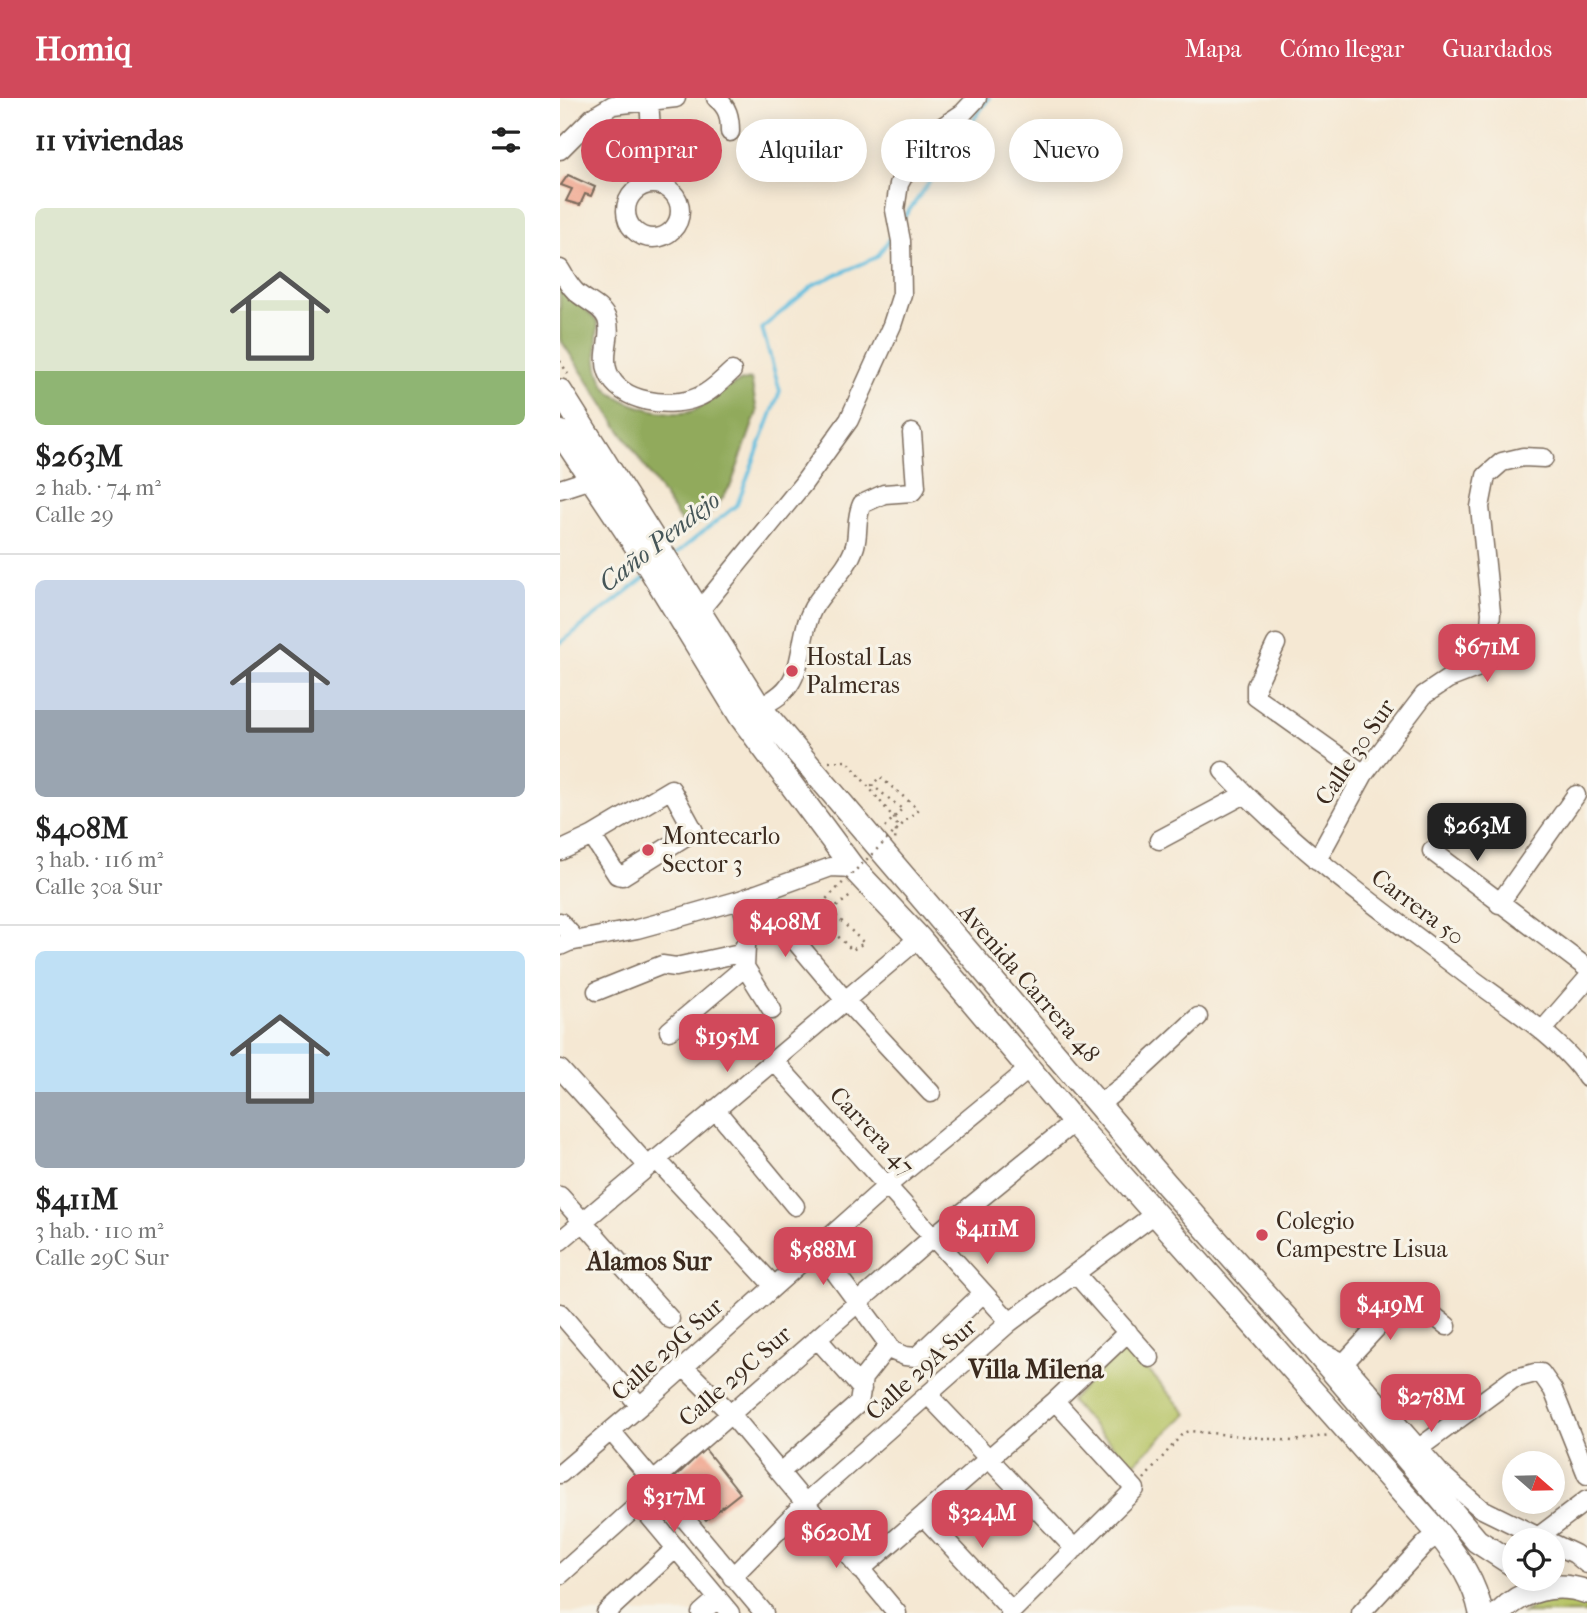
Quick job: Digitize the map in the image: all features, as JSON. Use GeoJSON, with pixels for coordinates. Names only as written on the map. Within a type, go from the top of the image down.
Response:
{"type":"FeatureCollection","features":[{"type":"Feature","properties":{"kind":"main road","name":"Avenida Carrera 48"},"geometry":{"type":"LineString","coordinates":[[560,391],[651,552]]}},
{"type":"Feature","properties":{"kind":"main road","name":"Avenida Carrera 48"},"geometry":{"type":"LineString","coordinates":[[560,432],[591,479],[651,552],[760,708],[1098,1105],[1312,1347],[1477,1541],[1502,1557]]}},
{"type":"Feature","properties":{"kind":"main road","name":"Avenida Carrera 48"},"geometry":{"type":"LineString","coordinates":[[690,608],[741,717],[853,868],[919,938],[1074,1122],[1439,1534],[1458,1558],[1471,1582],[1481,1613]]}},
{"type":"Feature","properties":{"kind":"main road"},"geometry":{"type":"LineString","coordinates":[[1500,1613],[1528,1593],[1553,1587],[1577,1590]]}},
{"type":"Feature","properties":{"kind":"street"},"geometry":{"type":"LineString","coordinates":[[560,150],[593,117],[615,102],[676,98]]}},
{"type":"Feature","properties":{"kind":"street"},"geometry":{"type":"LineString","coordinates":[[716,98],[727,110],[730,132]]}},
{"type":"Feature","properties":{"kind":"street"},"geometry":{"type":"LineString","coordinates":[[690,608],[803,484],[849,420],[892,325],[902,293],[903,274],[895,210],[899,184],[919,146],[927,137],[963,113],[977,98]]}},
{"type":"Feature","properties":{"kind":"street"},"geometry":{"type":"LineString","coordinates":[[649,101],[655,184]]}},
{"type":"Feature","properties":{"kind":"street"},"geometry":{"type":"LineString","coordinates":[[560,269],[575,290],[606,317],[609,328],[604,356],[608,374],[620,388],[635,397],[673,403],[698,397],[732,371]]}},
{"type":"Feature","properties":{"kind":"street"},"geometry":{"type":"LineString","coordinates":[[760,708],[784,692],[792,682],[804,627],[814,607],[848,562],[856,544],[857,516],[862,504],[884,495],[912,492],[916,487],[912,433]]}},
{"type":"Feature","properties":{"kind":"street","name":"Calle 30 Sur"},"geometry":{"type":"LineString","coordinates":[[1317,860],[1364,774],[1424,695],[1448,679],[1479,667],[1488,649],[1491,613],[1479,507],[1486,476],[1502,462],[1523,457],[1544,458]]}},
{"type":"Feature","properties":{"kind":"street"},"geometry":{"type":"LineString","coordinates":[[560,489],[591,479]]}},
{"type":"Feature","properties":{"kind":"street"},"geometry":{"type":"LineString","coordinates":[[1276,644],[1256,686],[1256,697],[1364,774]]}},
{"type":"Feature","properties":{"kind":"street","name":"Carrera 50"},"geometry":{"type":"LineString","coordinates":[[1223,771],[1317,860],[1542,1031],[1587,1078]]}},
{"type":"Feature","properties":{"kind":"street"},"geometry":{"type":"LineString","coordinates":[[560,851],[592,836],[671,789],[694,831],[622,876],[617,875],[592,836]]}},
{"type":"Feature","properties":{"kind":"street"},"geometry":{"type":"LineString","coordinates":[[1160,840],[1245,794]]}},
{"type":"Feature","properties":{"kind":"street"},"geometry":{"type":"LineString","coordinates":[[1499,904],[1576,795]]}},
{"type":"Feature","properties":{"kind":"street"},"geometry":{"type":"LineString","coordinates":[[1432,851],[1587,968]]}},
{"type":"Feature","properties":{"kind":"street"},"geometry":{"type":"LineString","coordinates":[[560,922],[568,943],[637,929],[748,897],[831,867],[853,868]]}},
{"type":"Feature","properties":{"kind":"street"},"geometry":{"type":"LineString","coordinates":[[748,897],[750,934],[746,946],[745,967],[772,1010]]}},
{"type":"Feature","properties":{"kind":"street"},"geometry":{"type":"LineString","coordinates":[[748,897],[932,1093]]}},
{"type":"Feature","properties":{"kind":"street"},"geometry":{"type":"LineString","coordinates":[[560,1241],[919,938]]}},
{"type":"Feature","properties":{"kind":"street"},"geometry":{"type":"LineString","coordinates":[[597,991],[662,965],[676,967],[740,953],[746,946]]}},
{"type":"Feature","properties":{"kind":"street"},"geometry":{"type":"LineString","coordinates":[[668,1031],[745,967]]}},
{"type":"Feature","properties":{"kind":"street"},"geometry":{"type":"LineString","coordinates":[[1542,1031],[1587,979]]}},
{"type":"Feature","properties":{"kind":"street"},"geometry":{"type":"LineString","coordinates":[[1098,1105],[1129,1081],[1198,1017]]}},
{"type":"Feature","properties":{"kind":"street","name":"Carrera 47"},"geometry":{"type":"LineString","coordinates":[[773,1060],[1010,1322]]}},
{"type":"Feature","properties":{"kind":"street"},"geometry":{"type":"LineString","coordinates":[[560,1069],[774,1286]]}},
{"type":"Feature","properties":{"kind":"street","name":"Calle 29G Sur"},"geometry":{"type":"LineString","coordinates":[[560,1474],[888,1185],[1029,1069]]}},
{"type":"Feature","properties":{"kind":"street"},"geometry":{"type":"LineString","coordinates":[[715,1109],[795,1206]]}},
{"type":"Feature","properties":{"kind":"street","name":"Calle 29C Sur"},"geometry":{"type":"LineString","coordinates":[[655,1480],[934,1236],[1074,1122]]}},
{"type":"Feature","properties":{"kind":"street"},"geometry":{"type":"LineString","coordinates":[[560,1196],[670,1319]]}},
{"type":"Feature","properties":{"kind":"street","name":"Calle 29A Sur"},"geometry":{"type":"LineString","coordinates":[[732,1577],[806,1502],[1010,1322],[1156,1213]]}},
{"type":"Feature","properties":{"kind":"street"},"geometry":{"type":"LineString","coordinates":[[786,1467],[859,1403],[866,1374],[889,1345],[818,1249]]}},
{"type":"Feature","properties":{"kind":"street"},"geometry":{"type":"LineString","coordinates":[[1074,1273],[1150,1358]]}},
{"type":"Feature","properties":{"kind":"street"},"geometry":{"type":"LineString","coordinates":[[1344,1363],[1407,1295],[1447,1326]]}},
{"type":"Feature","properties":{"kind":"street"},"geometry":{"type":"LineString","coordinates":[[888,1349],[916,1357],[978,1298]]}},
{"type":"Feature","properties":{"kind":"street"},"geometry":{"type":"LineString","coordinates":[[560,1313],[640,1406]]}},
{"type":"Feature","properties":{"kind":"street"},"geometry":{"type":"LineString","coordinates":[[860,1570],[1055,1401],[1128,1332]]}},
{"type":"Feature","properties":{"kind":"street"},"geometry":{"type":"LineString","coordinates":[[822,1344],[862,1389]]}},
{"type":"Feature","properties":{"kind":"street"},"geometry":{"type":"LineString","coordinates":[[1312,1347],[1344,1363],[1440,1472],[1480,1508],[1521,1528]]}},
{"type":"Feature","properties":{"kind":"street"},"geometry":{"type":"LineString","coordinates":[[682,1366],[730,1413],[897,1613]]}},
{"type":"Feature","properties":{"kind":"street"},"geometry":{"type":"LineString","coordinates":[[1419,1448],[1513,1379],[1541,1373],[1553,1390],[1587,1475]]}},
{"type":"Feature","properties":{"kind":"street"},"geometry":{"type":"LineString","coordinates":[[929,1396],[1075,1549]]}},
{"type":"Feature","properties":{"kind":"street"},"geometry":{"type":"LineString","coordinates":[[923,1516],[1011,1612],[1135,1489],[1055,1401]]}},
{"type":"Feature","properties":{"kind":"street"},"geometry":{"type":"LineString","coordinates":[[611,1431],[655,1480],[764,1613]]}},
{"type":"Feature","properties":{"kind":"street"},"geometry":{"type":"LineString","coordinates":[[1558,1528],[1587,1500]]}},
{"type":"Feature","properties":{"kind":"street"},"geometry":{"type":"LineString","coordinates":[[560,1575],[639,1504],[730,1613]]}},
{"type":"Feature","properties":{"kind":"street"},"geometry":{"type":"LineString","coordinates":[[1362,1613],[1426,1543],[1439,1534]]}},
{"type":"Feature","properties":{"kind":"street"},"geometry":{"type":"LineString","coordinates":[[606,1613],[676,1548]]}},
{"type":"Feature","properties":{"kind":"street"},"geometry":{"type":"LineString","coordinates":[[1565,1549],[1587,1564]]}},
{"type":"Feature","properties":{"kind":"street"},"geometry":{"type":"LineString","coordinates":[[701,1613],[718,1598]]}},
{"type":"Feature","properties":{"kind":"path"},"geometry":{"type":"LineString","coordinates":[[831,911],[864,943],[852,950],[813,912],[918,809],[880,777],[872,785],[902,809],[872,839]]}},
{"type":"Feature","properties":{"kind":"path"},"geometry":{"type":"LineString","coordinates":[[1135,1489],[1184,1433],[1293,1441],[1336,1434],[1355,1438]]}},
{"type":"Feature","properties":{"kind":"green space"},"geometry":{"type":"Polygon","coordinates":[[[560,284],[598,322],[597,354],[601,378],[611,393],[621,399],[661,412],[686,413],[703,406],[734,384],[751,379],[757,412],[731,485],[715,509],[687,531],[560,339],[560,284]]]}},
{"type":"Feature","properties":{"kind":"green space"},"geometry":{"type":"Polygon","coordinates":[[[1126,1345],[1187,1414],[1132,1465],[1070,1401],[1126,1345]]]}},
{"type":"Feature","properties":{"kind":"green space"},"geometry":{"type":"Polygon","coordinates":[[[1557,1600],[1587,1606],[1587,1613],[1523,1613],[1537,1604],[1557,1600]]]}},
{"type":"Feature","properties":{"kind":"building"},"geometry":{"type":"Polygon","coordinates":[[[568,175],[595,187],[591,196],[585,194],[580,205],[566,201],[572,189],[561,185],[568,175]]]}},
{"type":"Feature","properties":{"kind":"building"},"geometry":{"type":"Polygon","coordinates":[[[705,1449],[740,1493],[706,1520],[671,1481],[705,1449]]]}},
{"type":"Feature","properties":{"kind":"waterway","name":"Caño Pendejo"},"geometry":{"type":"LineString","coordinates":[[903,219],[989,98]]}},
{"type":"Feature","properties":{"kind":"waterway","name":"Caño Pendejo"},"geometry":{"type":"LineString","coordinates":[[674,555],[737,505],[780,391],[762,328],[815,284],[877,257],[893,234]]}},
{"type":"Feature","properties":{"kind":"waterway","name":"Caño Pendejo"},"geometry":{"type":"LineString","coordinates":[[560,643],[646,577]]}},
{"type":"Feature","properties":{"kind":"place","name":"Hostal Las Palmeras"},"geometry":{"type":"Point","coordinates":[792,671]}},
{"type":"Feature","properties":{"kind":"place","name":"Montecarlo Sector 3"},"geometry":{"type":"Point","coordinates":[648,850]}},
{"type":"Feature","properties":{"kind":"place","name":"Colegio Campestre Lisua"},"geometry":{"type":"Point","coordinates":[1262,1235]}},
{"type":"Feature","properties":{"kind":"district","name":"Alamos Sur"},"geometry":{"type":"Point","coordinates":[649,1261]}},
{"type":"Feature","properties":{"kind":"district","name":"Villa Milena"},"geometry":{"type":"Point","coordinates":[1036,1369]}}]}
